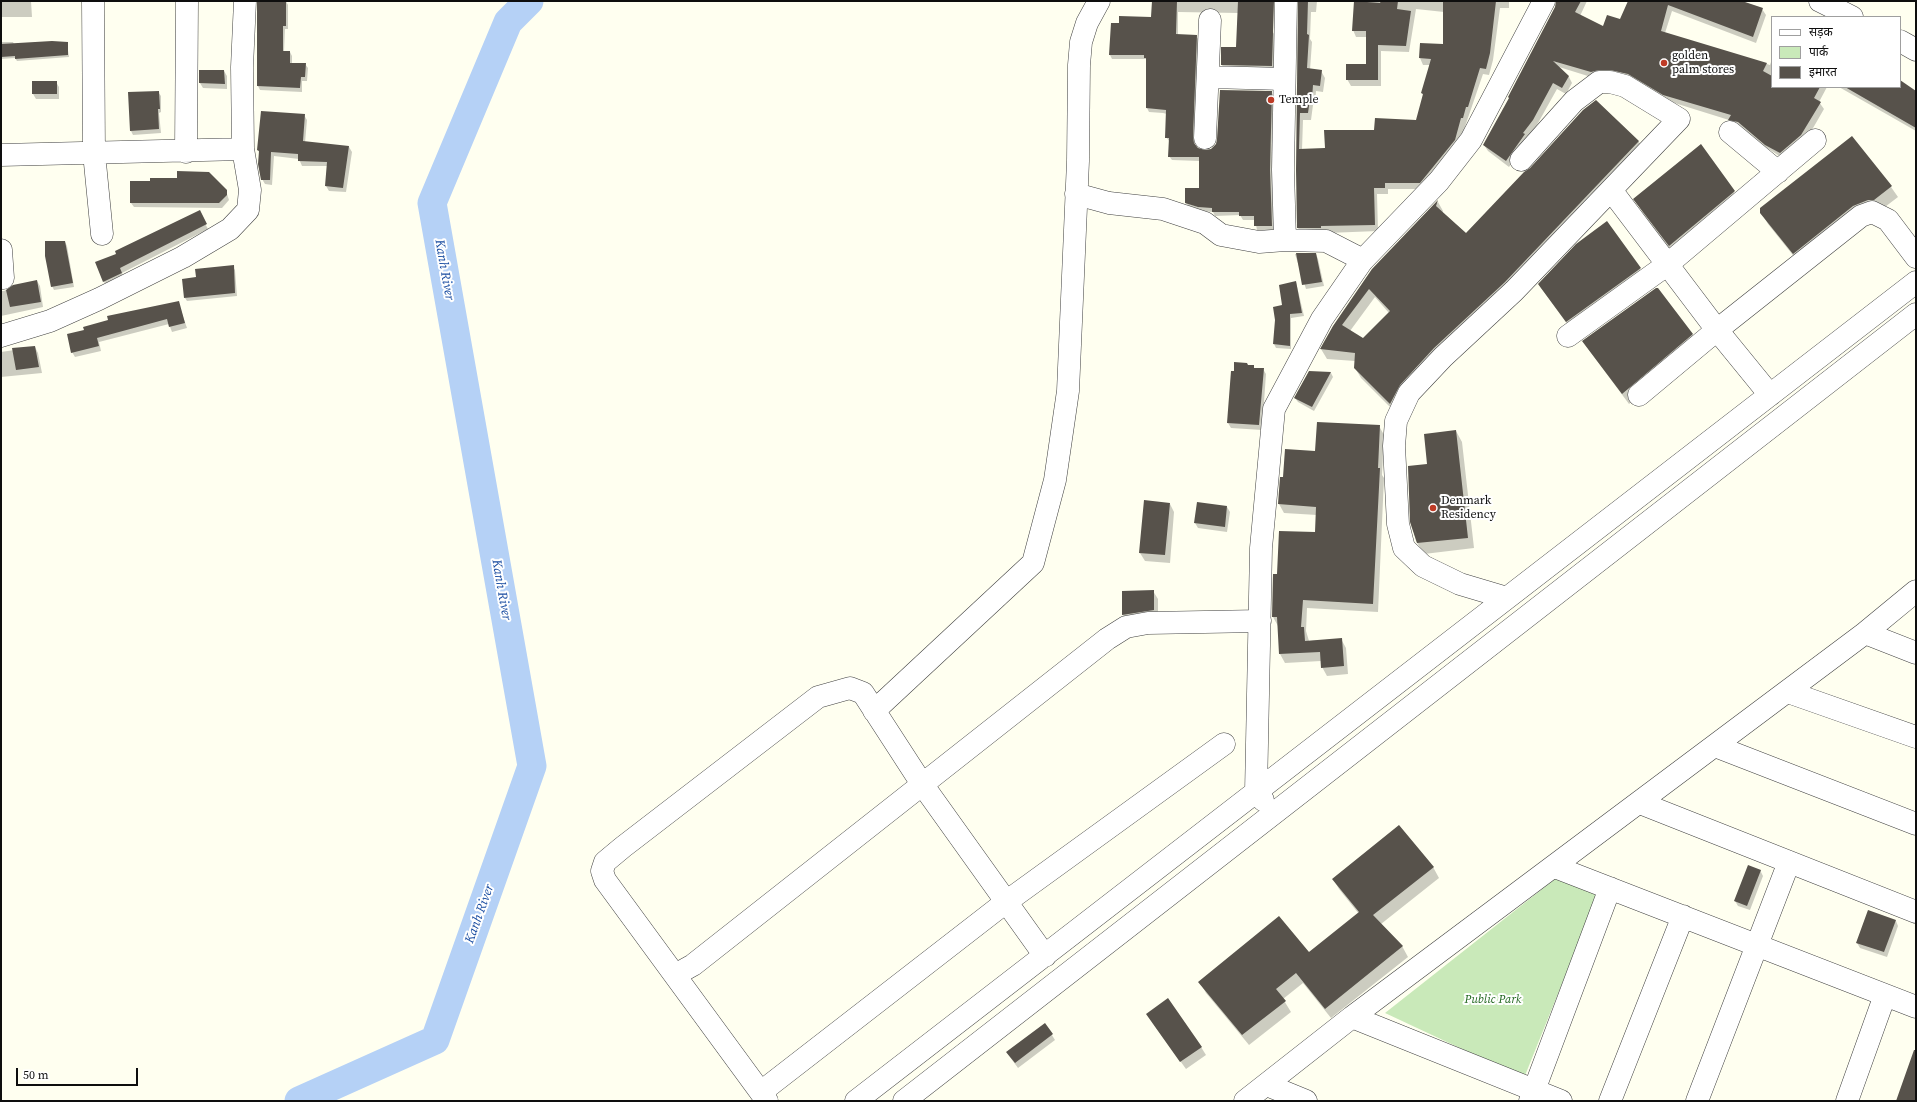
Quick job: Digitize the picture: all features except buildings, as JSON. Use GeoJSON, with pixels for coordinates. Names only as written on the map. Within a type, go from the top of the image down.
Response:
{"type":"FeatureCollection","features":[{"type":"Feature","properties":{"kind":"street"},"geometry":{"type":"LineString","coordinates":[[93,1],[94,153],[102,234]]}},
{"type":"Feature","properties":{"kind":"street"},"geometry":{"type":"LineString","coordinates":[[186,152],[187,1]]}},
{"type":"Feature","properties":{"kind":"street"},"geometry":{"type":"LineString","coordinates":[[1,336],[50,321],[99,299],[183,257],[230,229],[248,210],[250,190],[243,149],[242,67],[245,1]]}},
{"type":"Feature","properties":{"kind":"street"},"geometry":{"type":"LineString","coordinates":[[874,711],[1033,563],[1054,480],[1068,391],[1076,194],[1079,65],[1081,42],[1087,23],[1099,1]]}},
{"type":"Feature","properties":{"kind":"street"},"geometry":{"type":"LineString","coordinates":[[1285,240],[1284,79],[1286,1]]}},
{"type":"Feature","properties":{"kind":"street"},"geometry":{"type":"LineString","coordinates":[[1274,813],[1256,792],[1261,548],[1274,409],[1322,319],[1363,260],[1439,181],[1471,140],[1544,1]]}},
{"type":"Feature","properties":{"kind":"street"},"geometry":{"type":"LineString","coordinates":[[1820,1],[1850,16]]}},
{"type":"Feature","properties":{"kind":"street"},"geometry":{"type":"LineString","coordinates":[[1205,138],[1209,77],[1210,20]]}},
{"type":"Feature","properties":{"kind":"street"},"geometry":{"type":"LineString","coordinates":[[1901,42],[1916,50]]}},
{"type":"Feature","properties":{"kind":"street"},"geometry":{"type":"LineString","coordinates":[[1209,77],[1284,79]]}},
{"type":"Feature","properties":{"kind":"street"},"geometry":{"type":"LineString","coordinates":[[1507,598],[1460,584],[1423,566],[1404,548],[1398,524],[1394,446],[1396,421],[1409,393],[1443,357],[1514,291],[1680,119],[1625,86],[1610,82],[1600,82],[1574,101],[1521,160]]}},
{"type":"Feature","properties":{"kind":"street"},"geometry":{"type":"LineString","coordinates":[[1730,132],[1778,172]]}},
{"type":"Feature","properties":{"kind":"street"},"geometry":{"type":"LineString","coordinates":[[1568,336],[1668,264],[1815,140]]}},
{"type":"Feature","properties":{"kind":"street"},"geometry":{"type":"LineString","coordinates":[[1,155],[186,152],[243,149]]}},
{"type":"Feature","properties":{"kind":"street"},"geometry":{"type":"LineString","coordinates":[[1610,190],[1717,330],[1770,395]]}},
{"type":"Feature","properties":{"kind":"street"},"geometry":{"type":"LineString","coordinates":[[1076,194],[1109,203],[1163,209],[1205,223],[1221,235],[1226,236],[1259,242],[1285,240],[1326,241],[1363,260]]}},
{"type":"Feature","properties":{"kind":"street"},"geometry":{"type":"LineString","coordinates":[[1639,396],[1717,330],[1861,216],[1872,212],[1888,220],[1916,257]]}},
{"type":"Feature","properties":{"kind":"street"},"geometry":{"type":"LineString","coordinates":[[1,250],[3,278]]}},
{"type":"Feature","properties":{"kind":"street"},"geometry":{"type":"LineString","coordinates":[[856,1101],[1916,282]]}},
{"type":"Feature","properties":{"kind":"street"},"geometry":{"type":"LineString","coordinates":[[904,1101],[1916,314]]}},
{"type":"Feature","properties":{"kind":"street"},"geometry":{"type":"LineString","coordinates":[[1245,1101],[1352,1017],[1556,867],[1788,692],[1865,633],[1916,591]]}},
{"type":"Feature","properties":{"kind":"street"},"geometry":{"type":"LineString","coordinates":[[675,975],[693,965],[1107,639],[1126,627],[1148,623],[1260,621]]}},
{"type":"Feature","properties":{"kind":"street"},"geometry":{"type":"LineString","coordinates":[[1865,633],[1916,653]]}},
{"type":"Feature","properties":{"kind":"street"},"geometry":{"type":"LineString","coordinates":[[1045,956],[1006,902],[922,784],[863,693],[850,688],[818,696],[605,862],[602,871],[605,880],[764,1096],[1006,902],[1224,744]]}},
{"type":"Feature","properties":{"kind":"street"},"geometry":{"type":"LineString","coordinates":[[1788,692],[1916,737]]}},
{"type":"Feature","properties":{"kind":"street"},"geometry":{"type":"LineString","coordinates":[[1715,746],[1916,824]]}},
{"type":"Feature","properties":{"kind":"street"},"geometry":{"type":"LineString","coordinates":[[1640,803],[1916,912]]}},
{"type":"Feature","properties":{"kind":"street"},"geometry":{"type":"LineString","coordinates":[[1697,1101],[1758,946],[1789,862]]}},
{"type":"Feature","properties":{"kind":"street"},"geometry":{"type":"LineString","coordinates":[[1556,867],[1916,1007]]}},
{"type":"Feature","properties":{"kind":"street"},"geometry":{"type":"LineString","coordinates":[[1531,1096],[1610,888]]}},
{"type":"Feature","properties":{"kind":"street"},"geometry":{"type":"LineString","coordinates":[[1610,1101],[1683,916]]}},
{"type":"Feature","properties":{"kind":"street"},"geometry":{"type":"LineString","coordinates":[[1847,1101],[1885,995]]}},
{"type":"Feature","properties":{"kind":"street"},"geometry":{"type":"LineString","coordinates":[[1352,1017],[1531,1096],[1561,1101]]}},
{"type":"Feature","properties":{"kind":"street"},"geometry":{"type":"LineString","coordinates":[[1267,1085],[1306,1101]]}},
{"type":"Feature","properties":{"kind":"green space","name":"Public Park"},"geometry":{"type":"Polygon","coordinates":[[[1560,875],[1601,887],[1524,1078],[1385,1013],[1560,875]]]}},
{"type":"Feature","properties":{"kind":"waterway","name":"Kanh River"},"geometry":{"type":"LineString","coordinates":[[299,1101],[435,1040],[532,766],[432,203],[508,22],[529,1]]}},
{"type":"Feature","properties":{"kind":"place","name":"golden palm stores"},"geometry":{"type":"Point","coordinates":[1664,63]}},
{"type":"Feature","properties":{"kind":"place","name":"Temple"},"geometry":{"type":"Point","coordinates":[1271,100]}},
{"type":"Feature","properties":{"kind":"place","name":"Denmark Residency"},"geometry":{"type":"Point","coordinates":[1433,508]}}]}
